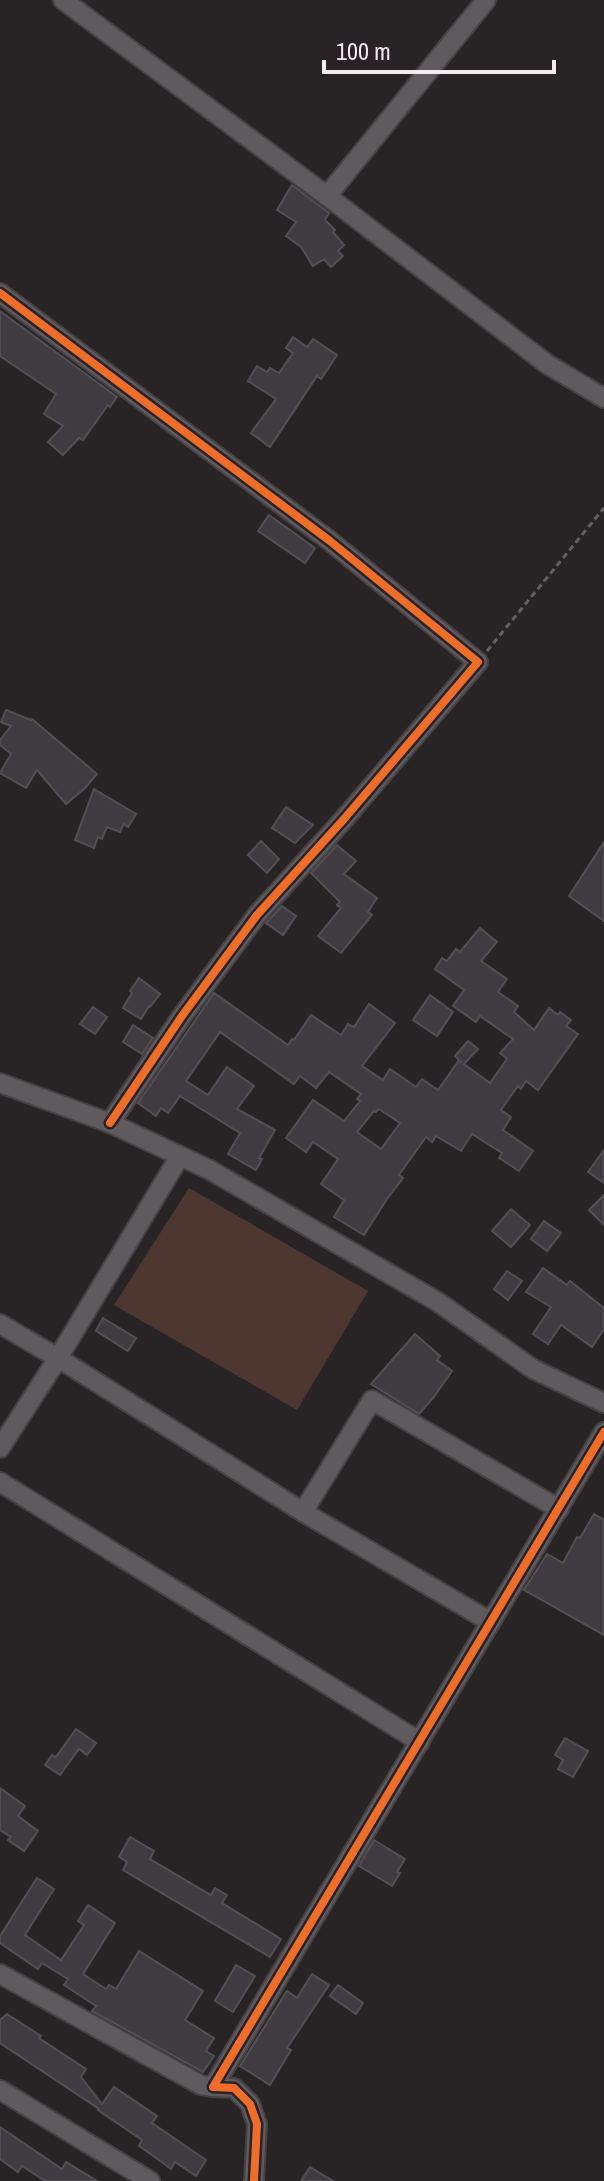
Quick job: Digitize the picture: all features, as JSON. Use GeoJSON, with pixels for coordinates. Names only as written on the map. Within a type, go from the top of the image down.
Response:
{"type":"FeatureCollection","features":[{"type":"Feature","properties":{"kind":"street"},"geometry":{"type":"LineString","coordinates":[[63,0],[547,364],[604,398]]}},
{"type":"Feature","properties":{"kind":"street"},"geometry":{"type":"LineString","coordinates":[[327,196],[486,0]]}},
{"type":"Feature","properties":{"kind":"street"},"geometry":{"type":"LineString","coordinates":[[0,293],[330,541],[478,662],[257,915],[182,1016],[110,1123]]}},
{"type":"Feature","properties":{"kind":"street"},"geometry":{"type":"LineString","coordinates":[[0,1083],[110,1123],[210,1170],[438,1302],[533,1369],[604,1403]]}},
{"type":"Feature","properties":{"kind":"street"},"geometry":{"type":"LineString","coordinates":[[0,1448],[180,1156]]}},
{"type":"Feature","properties":{"kind":"street"},"geometry":{"type":"LineString","coordinates":[[0,1324],[303,1512],[491,1622]]}},
{"type":"Feature","properties":{"kind":"street"},"geometry":{"type":"LineString","coordinates":[[303,1512],[372,1400],[559,1509]]}},
{"type":"Feature","properties":{"kind":"street"},"geometry":{"type":"LineString","coordinates":[[213,2087],[604,1432]]}},
{"type":"Feature","properties":{"kind":"street"},"geometry":{"type":"LineString","coordinates":[[0,1482],[420,1742]]}},
{"type":"Feature","properties":{"kind":"street"},"geometry":{"type":"LineString","coordinates":[[0,1974],[201,2085],[234,2088],[250,2104],[257,2124],[254,2181]]}},
{"type":"Feature","properties":{"kind":"street"},"geometry":{"type":"LineString","coordinates":[[0,2090],[150,2181]]}},
{"type":"Feature","properties":{"kind":"path"},"geometry":{"type":"LineString","coordinates":[[478,662],[604,508]]}},
{"type":"Feature","properties":{"kind":"shaded area"},"geometry":{"type":"Polygon","coordinates":[[[189,1188],[368,1291],[297,1410],[114,1305],[189,1188]]]}},
{"type":"Feature","properties":{"kind":"building"},"geometry":{"type":"Polygon","coordinates":[[[292,185],[329,213],[325,220],[344,245],[338,251],[343,256],[331,267],[324,259],[313,266],[301,247],[286,236],[296,222],[277,210],[292,185]]]}},
{"type":"Feature","properties":{"kind":"building"},"geometry":{"type":"Polygon","coordinates":[[[0,311],[117,397],[83,440],[79,438],[63,455],[48,442],[63,426],[44,414],[56,394],[0,356],[0,311]]]}},
{"type":"Feature","properties":{"kind":"building"},"geometry":{"type":"Polygon","coordinates":[[[293,337],[307,347],[313,339],[337,355],[321,379],[317,376],[270,447],[251,433],[276,399],[248,381],[257,366],[267,372],[270,368],[279,373],[293,353],[286,348],[293,337]]]}},
{"type":"Feature","properties":{"kind":"building"},"geometry":{"type":"Polygon","coordinates":[[[269,515],[315,548],[305,563],[258,531],[269,515]]]}},
{"type":"Feature","properties":{"kind":"building"},"geometry":{"type":"Polygon","coordinates":[[[6,710],[32,719],[97,774],[66,804],[37,770],[26,788],[0,773],[11,754],[0,745],[0,740],[11,726],[1,722],[6,710]]]}},
{"type":"Feature","properties":{"kind":"building"},"geometry":{"type":"Polygon","coordinates":[[[94,789],[136,814],[128,827],[124,824],[120,832],[107,827],[94,848],[75,840],[94,789]]]}},
{"type":"Feature","properties":{"kind":"building"},"geometry":{"type":"Polygon","coordinates":[[[286,807],[313,825],[295,843],[272,828],[286,807]]]}},
{"type":"Feature","properties":{"kind":"building"},"geometry":{"type":"Polygon","coordinates":[[[261,841],[279,859],[267,873],[248,855],[261,841]]]}},
{"type":"Feature","properties":{"kind":"building"},"geometry":{"type":"Polygon","coordinates":[[[604,842],[604,921],[569,896],[604,842]]]}},
{"type":"Feature","properties":{"kind":"building"},"geometry":{"type":"Polygon","coordinates":[[[337,845],[356,861],[344,874],[377,898],[368,912],[372,915],[341,953],[318,936],[341,908],[337,905],[340,902],[311,873],[337,845]]]}},
{"type":"Feature","properties":{"kind":"building"},"geometry":{"type":"Polygon","coordinates":[[[282,906],[296,916],[283,935],[266,923],[282,906]]]}},
{"type":"Feature","properties":{"kind":"building"},"geometry":{"type":"Polygon","coordinates":[[[480,928],[497,942],[481,961],[507,979],[498,992],[518,1006],[514,1012],[534,1030],[549,1008],[571,1020],[566,1026],[578,1034],[538,1090],[526,1081],[521,1089],[518,1086],[501,1110],[511,1117],[503,1130],[533,1151],[519,1171],[499,1158],[502,1153],[472,1134],[461,1151],[436,1136],[432,1142],[426,1137],[399,1175],[403,1178],[364,1235],[334,1217],[344,1200],[321,1184],[338,1159],[313,1142],[306,1152],[286,1138],[313,1100],[344,1121],[360,1101],[357,1099],[361,1094],[329,1072],[316,1088],[300,1076],[294,1084],[220,1032],[186,1081],[208,1095],[227,1067],[254,1086],[237,1109],[275,1130],[259,1158],[262,1159],[256,1170],[228,1154],[240,1133],[180,1096],[168,1113],[161,1108],[156,1116],[138,1103],[214,993],[288,1045],[311,1015],[341,1035],[348,1024],[354,1027],[369,1004],[395,1023],[362,1066],[383,1080],[390,1069],[416,1087],[422,1079],[438,1090],[459,1060],[455,1056],[468,1041],[478,1049],[464,1064],[490,1083],[507,1059],[500,1053],[513,1039],[480,1016],[476,1022],[453,1006],[464,990],[435,969],[442,958],[447,961],[456,949],[460,952],[480,928]],[[379,1109],[357,1132],[381,1149],[400,1123],[379,1109]]]}},
{"type":"Feature","properties":{"kind":"building"},"geometry":{"type":"Polygon","coordinates":[[[139,978],[160,994],[141,1019],[123,1008],[139,978]]]}},
{"type":"Feature","properties":{"kind":"building"},"geometry":{"type":"Polygon","coordinates":[[[430,995],[453,1012],[437,1036],[413,1020],[430,995]]]}},
{"type":"Feature","properties":{"kind":"building"},"geometry":{"type":"Polygon","coordinates":[[[93,1007],[107,1017],[95,1034],[80,1024],[93,1007]]]}},
{"type":"Feature","properties":{"kind":"building"},"geometry":{"type":"Polygon","coordinates":[[[133,1025],[153,1038],[142,1054],[123,1042],[133,1025]]]}},
{"type":"Feature","properties":{"kind":"building"},"geometry":{"type":"Polygon","coordinates":[[[604,1150],[604,1183],[588,1172],[604,1150]]]}},
{"type":"Feature","properties":{"kind":"building"},"geometry":{"type":"Polygon","coordinates":[[[604,1195],[604,1225],[589,1210],[604,1195]]]}},
{"type":"Feature","properties":{"kind":"building"},"geometry":{"type":"Polygon","coordinates":[[[511,1209],[530,1225],[511,1247],[492,1231],[511,1209]]]}},
{"type":"Feature","properties":{"kind":"building"},"geometry":{"type":"Polygon","coordinates":[[[544,1221],[561,1233],[547,1251],[531,1239],[544,1221]]]}},
{"type":"Feature","properties":{"kind":"building"},"geometry":{"type":"Polygon","coordinates":[[[543,1268],[567,1285],[570,1281],[604,1308],[604,1329],[592,1347],[561,1325],[548,1344],[533,1334],[551,1307],[526,1292],[543,1268]]]}},
{"type":"Feature","properties":{"kind":"building"},"geometry":{"type":"Polygon","coordinates":[[[507,1271],[522,1281],[508,1300],[494,1289],[507,1271]]]}},
{"type":"Feature","properties":{"kind":"building"},"geometry":{"type":"Polygon","coordinates":[[[103,1318],[136,1338],[128,1351],[96,1331],[103,1318]]]}},
{"type":"Feature","properties":{"kind":"building"},"geometry":{"type":"Polygon","coordinates":[[[415,1334],[440,1356],[437,1360],[452,1371],[419,1414],[371,1384],[415,1334]]]}},
{"type":"Feature","properties":{"kind":"building"},"geometry":{"type":"Polygon","coordinates":[[[594,1514],[604,1520],[604,1635],[524,1590],[547,1554],[563,1563],[594,1514]]]}},
{"type":"Feature","properties":{"kind":"building"},"geometry":{"type":"Polygon","coordinates":[[[76,1729],[96,1743],[87,1755],[79,1749],[60,1775],[45,1765],[52,1755],[56,1757],[76,1729]]]}},
{"type":"Feature","properties":{"kind":"building"},"geometry":{"type":"Polygon","coordinates":[[[565,1738],[588,1751],[573,1777],[558,1769],[563,1760],[555,1755],[565,1738]]]}},
{"type":"Feature","properties":{"kind":"building"},"geometry":{"type":"Polygon","coordinates":[[[0,1788],[25,1806],[18,1816],[38,1831],[24,1851],[0,1830],[0,1788]]]}},
{"type":"Feature","properties":{"kind":"building"},"geometry":{"type":"Polygon","coordinates":[[[130,1837],[154,1851],[150,1859],[211,1895],[215,1888],[227,1895],[222,1903],[281,1939],[270,1957],[123,1870],[127,1862],[119,1857],[130,1837]]]}},
{"type":"Feature","properties":{"kind":"building"},"geometry":{"type":"Polygon","coordinates":[[[374,1840],[405,1859],[392,1886],[359,1866],[374,1840]]]}},
{"type":"Feature","properties":{"kind":"building"},"geometry":{"type":"Polygon","coordinates":[[[37,1878],[54,1889],[25,1935],[61,1960],[84,1925],[78,1921],[88,1905],[115,1923],[83,1974],[106,1989],[109,1985],[116,1989],[139,1951],[203,1991],[185,2020],[214,2038],[206,2051],[214,2056],[203,2072],[92,2011],[96,2006],[64,1985],[68,1979],[42,1963],[38,1969],[0,1943],[0,1936],[37,1878]]]}},
{"type":"Feature","properties":{"kind":"building"},"geometry":{"type":"Polygon","coordinates":[[[236,1965],[255,1976],[233,2012],[215,2001],[236,1965]]]}},
{"type":"Feature","properties":{"kind":"building"},"geometry":{"type":"Polygon","coordinates":[[[312,1974],[329,1985],[287,2048],[291,2050],[270,2085],[240,2066],[287,1991],[297,1998],[312,1974]]]}},
{"type":"Feature","properties":{"kind":"building"},"geometry":{"type":"Polygon","coordinates":[[[338,1985],[363,2003],[356,2014],[330,1996],[338,1985]]]}},
{"type":"Feature","properties":{"kind":"building"},"geometry":{"type":"Polygon","coordinates":[[[7,2014],[86,2069],[81,2077],[102,2104],[114,2087],[157,2116],[152,2123],[206,2160],[196,2176],[175,2162],[171,2169],[139,2146],[142,2140],[0,2043],[0,2020],[7,2014]]]}},
{"type":"Feature","properties":{"kind":"building"},"geometry":{"type":"Polygon","coordinates":[[[0,2127],[62,2169],[66,2162],[97,2181],[45,2181],[22,2166],[18,2172],[0,2159],[0,2127]]]}},
{"type":"Feature","properties":{"kind":"building"},"geometry":{"type":"Polygon","coordinates":[[[310,2167],[333,2181],[301,2181],[310,2167]]]}},
{"type":"Feature","properties":{"kind":"cycle path"},"geometry":{"type":"LineString","coordinates":[[0,293],[330,541],[478,662],[257,915],[182,1016],[110,1123]]}},
{"type":"Feature","properties":{"kind":"cycle path"},"geometry":{"type":"LineString","coordinates":[[254,2181],[257,2124],[250,2104],[234,2088],[213,2087],[604,1432]]}}]}
